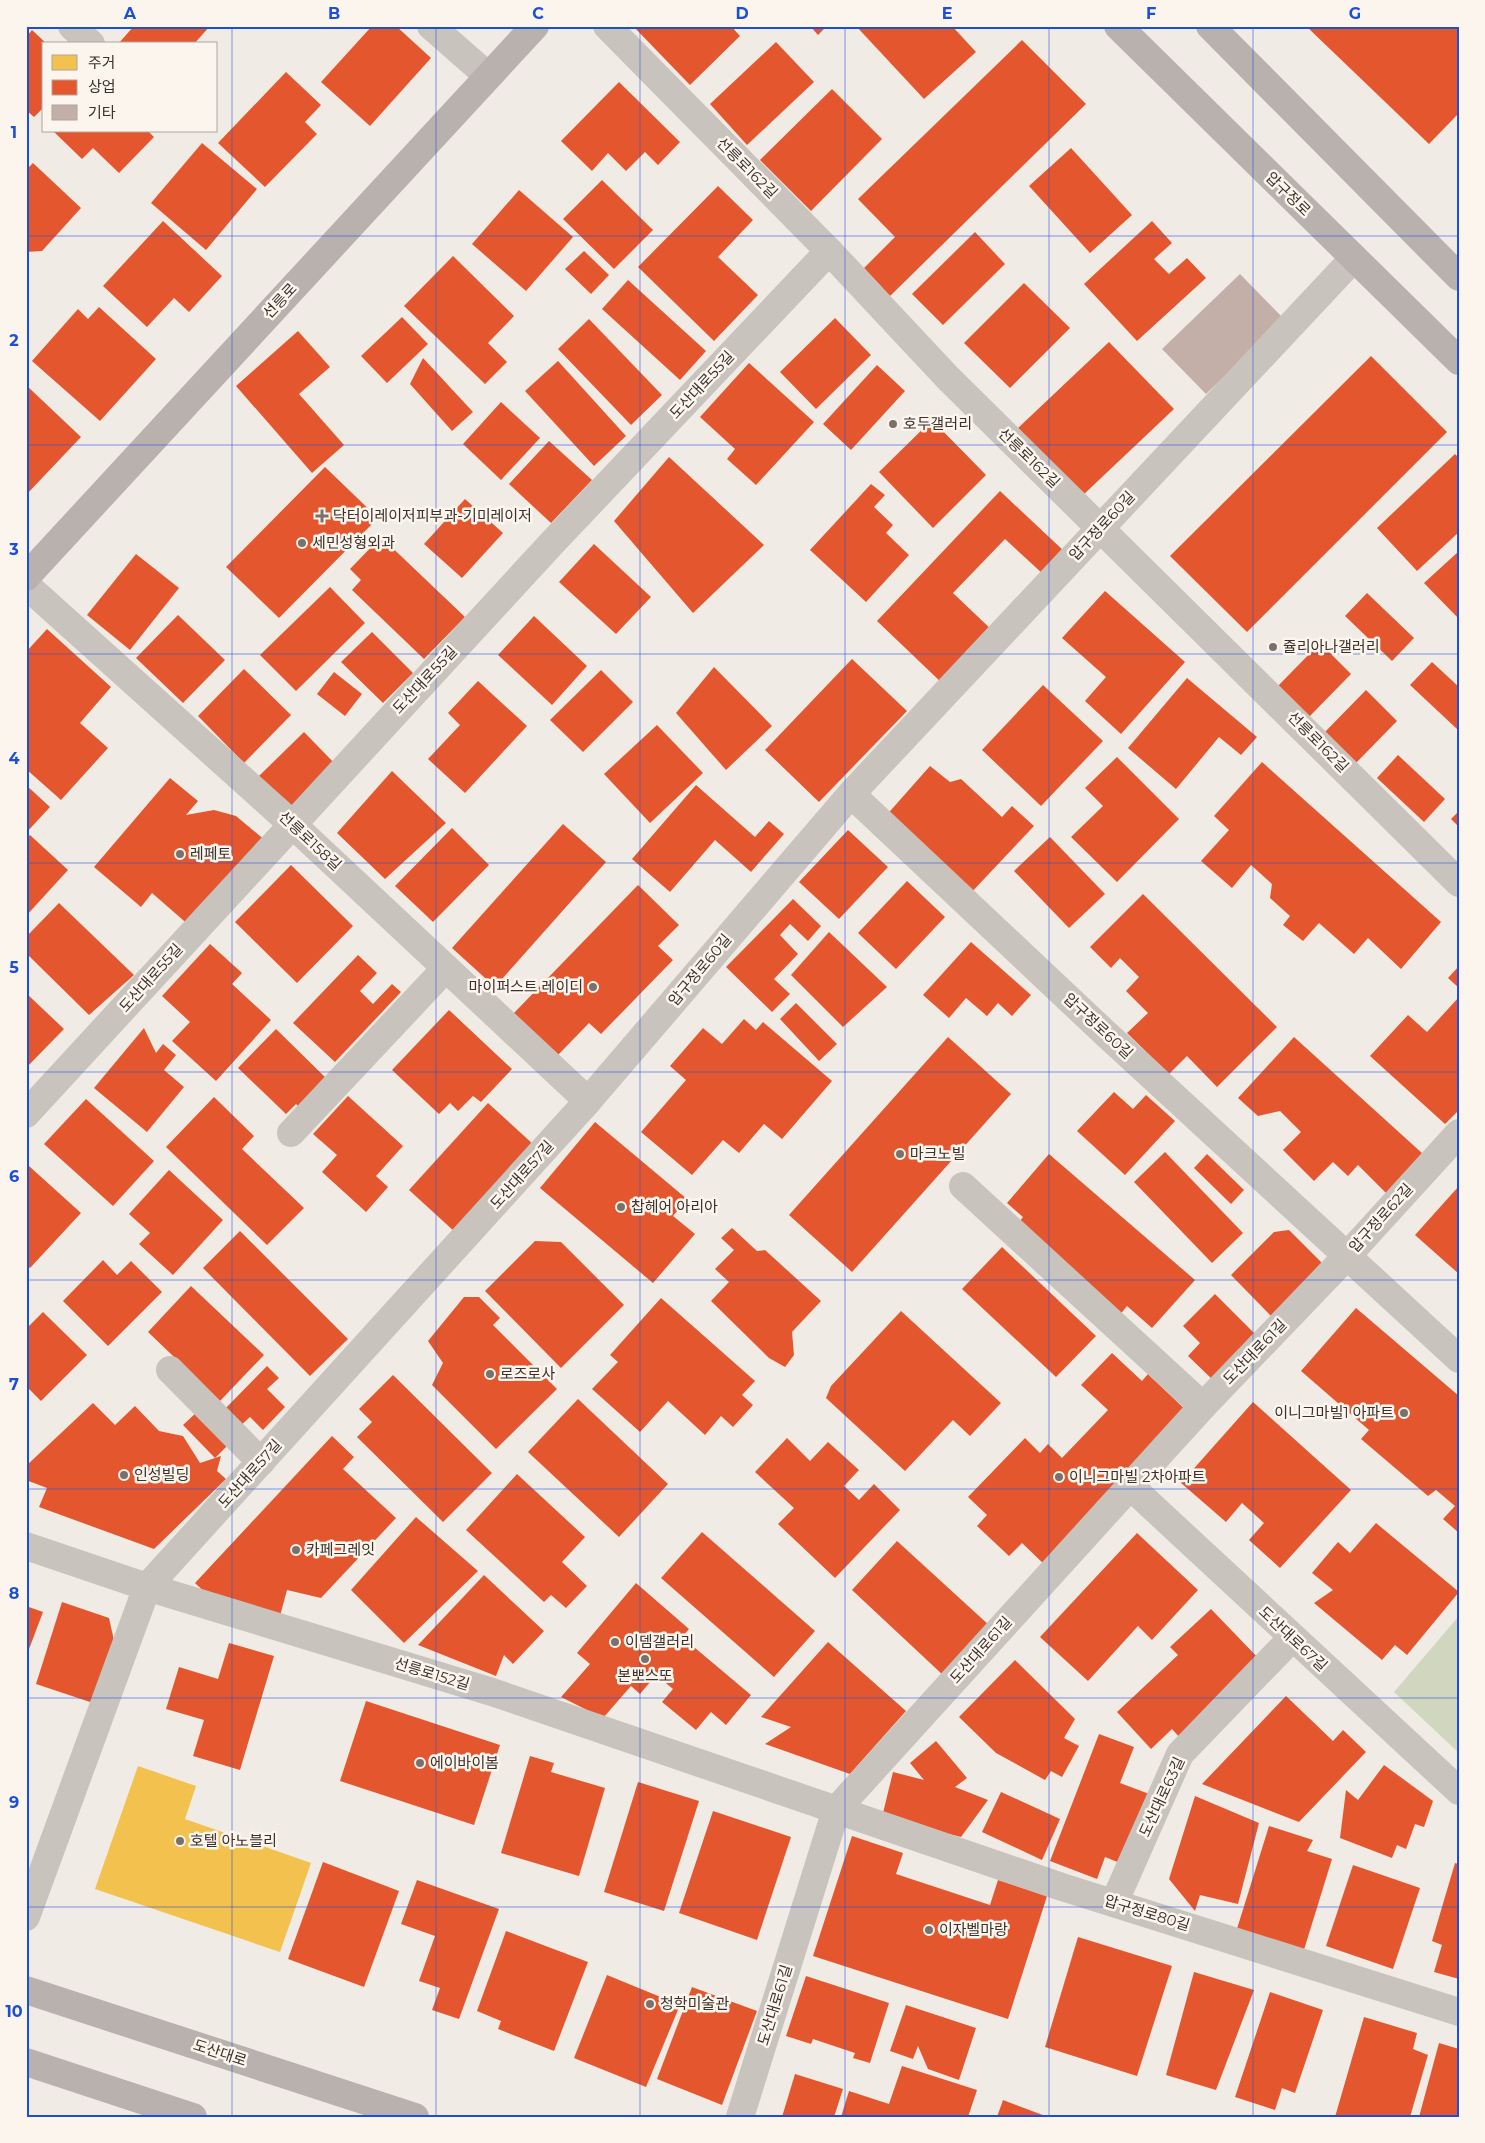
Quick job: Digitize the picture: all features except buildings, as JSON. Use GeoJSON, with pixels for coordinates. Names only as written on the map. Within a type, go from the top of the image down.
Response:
{"type":"FeatureCollection","features":[{"type":"Feature","properties":{"kind":"main road","name":"선릉로"},"geometry":{"type":"LineString","coordinates":[[26,577],[535,26]]}},
{"type":"Feature","properties":{"kind":"main road","name":"압구정로"},"geometry":{"type":"LineString","coordinates":[[1118,26],[1459,361]]}},
{"type":"Feature","properties":{"kind":"main road"},"geometry":{"type":"LineString","coordinates":[[1210,26],[1459,277]]}},
{"type":"Feature","properties":{"kind":"main road","name":"도산대로"},"geometry":{"type":"LineString","coordinates":[[26,1990],[414,2117]]}},
{"type":"Feature","properties":{"kind":"main road"},"geometry":{"type":"LineString","coordinates":[[26,2062],[193,2117]]}},
{"type":"Feature","properties":{"kind":"street"},"geometry":{"type":"LineString","coordinates":[[72,26],[90,42]]}},
{"type":"Feature","properties":{"kind":"street"},"geometry":{"type":"LineString","coordinates":[[431,26],[488,76]]}},
{"type":"Feature","properties":{"kind":"street","name":"선릉로162길"},"geometry":{"type":"LineString","coordinates":[[607,26],[829,251],[948,378],[1459,882]]}},
{"type":"Feature","properties":{"kind":"street","name":"도산대로55길"},"geometry":{"type":"LineString","coordinates":[[26,1114],[552,543],[829,251]]}},
{"type":"Feature","properties":{"kind":"street","name":"압구정로60길"},"geometry":{"type":"LineString","coordinates":[[588,1101],[851,794],[1354,258]]}},
{"type":"Feature","properties":{"kind":"street","name":"선릉로158길"},"geometry":{"type":"LineString","coordinates":[[26,585],[292,824],[588,1101]]}},
{"type":"Feature","properties":{"kind":"street","name":"압구정로60길"},"geometry":{"type":"LineString","coordinates":[[851,794],[1346,1256]]}},
{"type":"Feature","properties":{"kind":"street"},"geometry":{"type":"LineString","coordinates":[[291,1133],[446,968]]}},
{"type":"Feature","properties":{"kind":"street","name":"도산대로57길"},"geometry":{"type":"LineString","coordinates":[[26,1917],[147,1587],[588,1101]]}},
{"type":"Feature","properties":{"kind":"street","name":"압구정로62길"},"geometry":{"type":"LineString","coordinates":[[1459,1133],[1346,1256],[1459,1359]]}},
{"type":"Feature","properties":{"kind":"street"},"geometry":{"type":"LineString","coordinates":[[963,1186],[1203,1406]]}},
{"type":"Feature","properties":{"kind":"street","name":"도산대로61길"},"geometry":{"type":"LineString","coordinates":[[740,2117],[836,1810],[1203,1406],[1346,1256]]}},
{"type":"Feature","properties":{"kind":"street"},"geometry":{"type":"LineString","coordinates":[[170,1370],[261,1462]]}},
{"type":"Feature","properties":{"kind":"street","name":"도산대로67길"},"geometry":{"type":"LineString","coordinates":[[1130,1486],[1292,1638],[1459,1790]]}},
{"type":"Feature","properties":{"kind":"street","name":"선릉로152길"},"geometry":{"type":"LineString","coordinates":[[26,1546],[147,1587],[492,1692],[836,1810]]}},
{"type":"Feature","properties":{"kind":"street","name":"도산대로63길"},"geometry":{"type":"LineString","coordinates":[[1114,1903],[1180,1754],[1292,1638]]}},
{"type":"Feature","properties":{"kind":"street","name":"압구정로80길"},"geometry":{"type":"LineString","coordinates":[[836,1810],[1114,1903],[1459,2012]]}},
{"type":"Feature","properties":{"kind":"green space"},"geometry":{"type":"Polygon","coordinates":[[[1459,1616],[1459,1753],[1394,1692],[1459,1616]]]}},
{"type":"Feature","properties":{"kind":"place","name":"호두갤러리"},"geometry":{"type":"Point","coordinates":[893,424]}},
{"type":"Feature","properties":{"kind":"place","name":"닥터이레이저피부과-기미레이저"},"geometry":{"type":"Point","coordinates":[322,516]}},
{"type":"Feature","properties":{"kind":"place","name":"세민성형외과"},"geometry":{"type":"Point","coordinates":[302,543]}},
{"type":"Feature","properties":{"kind":"place","name":"쥴리아나갤러리"},"geometry":{"type":"Point","coordinates":[1273,647]}},
{"type":"Feature","properties":{"kind":"place","name":"레페토"},"geometry":{"type":"Point","coordinates":[180,854]}},
{"type":"Feature","properties":{"kind":"place","name":"마이퍼스트 레이디"},"geometry":{"type":"Point","coordinates":[593,987]}},
{"type":"Feature","properties":{"kind":"place","name":"마크노빌"},"geometry":{"type":"Point","coordinates":[900,1154]}},
{"type":"Feature","properties":{"kind":"place","name":"찹헤어 아리아"},"geometry":{"type":"Point","coordinates":[621,1207]}},
{"type":"Feature","properties":{"kind":"place","name":"로즈로사"},"geometry":{"type":"Point","coordinates":[490,1374]}},
{"type":"Feature","properties":{"kind":"place","name":"이니그마빌1 아파트"},"geometry":{"type":"Point","coordinates":[1404,1413]}},
{"type":"Feature","properties":{"kind":"place","name":"인성빌딩"},"geometry":{"type":"Point","coordinates":[124,1475]}},
{"type":"Feature","properties":{"kind":"place","name":"이니그마빌 2차아파트"},"geometry":{"type":"Point","coordinates":[1059,1477]}},
{"type":"Feature","properties":{"kind":"place","name":"카페그레잇"},"geometry":{"type":"Point","coordinates":[296,1550]}},
{"type":"Feature","properties":{"kind":"place","name":"이뎀갤러리"},"geometry":{"type":"Point","coordinates":[615,1642]}},
{"type":"Feature","properties":{"kind":"place","name":"본뽀스또"},"geometry":{"type":"Point","coordinates":[645,1659]}},
{"type":"Feature","properties":{"kind":"place","name":"에이바이봄"},"geometry":{"type":"Point","coordinates":[420,1763]}},
{"type":"Feature","properties":{"kind":"place","name":"호텔 아노블리"},"geometry":{"type":"Point","coordinates":[180,1841]}},
{"type":"Feature","properties":{"kind":"place","name":"이자벨마랑"},"geometry":{"type":"Point","coordinates":[929,1930]}},
{"type":"Feature","properties":{"kind":"place","name":"청학미술관"},"geometry":{"type":"Point","coordinates":[650,2004]}}]}
